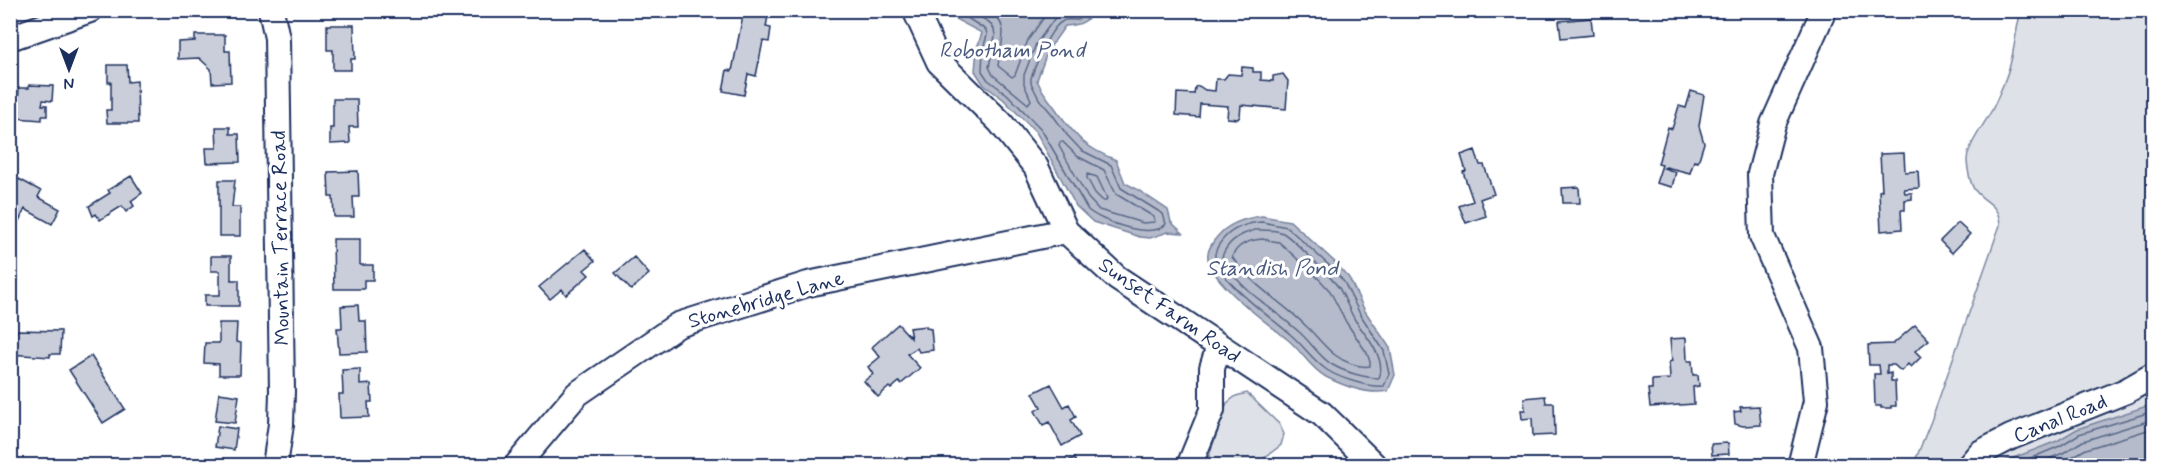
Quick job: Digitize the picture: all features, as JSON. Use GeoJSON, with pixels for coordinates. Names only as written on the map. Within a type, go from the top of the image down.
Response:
{"type":"FeatureCollection","features":[{"type":"Feature","properties":{"kind":"street"},"geometry":{"type":"LineString","coordinates":[[10,38],[90,10]]}},
{"type":"Feature","properties":{"kind":"street","name":"Mountain Terrace Road"},"geometry":{"type":"LineString","coordinates":[[271,10],[277,38],[282,392],[281,424],[275,465]]}},
{"type":"Feature","properties":{"kind":"street","name":"Sunset Farm Road"},"geometry":{"type":"LineString","coordinates":[[915,10],[939,62],[1000,122],[1036,167],[1066,231],[1117,278],[1322,414],[1375,465]]}},
{"type":"Feature","properties":{"kind":"street"},"geometry":{"type":"LineString","coordinates":[[1800,465],[1816,401],[1811,348],[1762,236],[1760,174],[1773,124],[1824,10]]}},
{"type":"Feature","properties":{"kind":"street","name":"Stonebridge Lane"},"geometry":{"type":"LineString","coordinates":[[516,465],[577,394],[678,324],[808,284],[1066,231]]}},
{"type":"Feature","properties":{"kind":"street"},"geometry":{"type":"LineString","coordinates":[[1189,465],[1212,410],[1212,368],[1219,346]]}},
{"type":"Feature","properties":{"kind":"street","name":"Canal Road"},"geometry":{"type":"LineString","coordinates":[[1969,465],[1980,453],[2011,437],[2126,391],[2154,375]]}},
{"type":"Feature","properties":{"kind":"shaded area"},"geometry":{"type":"Polygon","coordinates":[[[2021,11],[2153,11],[2153,465],[1913,466],[2000,225],[1997,212],[1972,186],[1967,162],[1973,142],[1993,108],[2006,76],[2021,11]]]}},
{"type":"Feature","properties":{"kind":"shaded area"},"geometry":{"type":"Polygon","coordinates":[[[1247,393],[1279,424],[1284,434],[1281,445],[1255,465],[1206,465],[1227,403],[1236,396],[1247,393]]]}},
{"type":"Feature","properties":{"kind":"water","name":"Robotham Pond"},"geometry":{"type":"Polygon","coordinates":[[[947,11],[1094,11],[1082,23],[1065,26],[1048,50],[1037,80],[1077,136],[1096,151],[1116,160],[1125,183],[1168,210],[1171,222],[1183,233],[1168,232],[1150,238],[1140,237],[1093,222],[1076,206],[1036,132],[1003,99],[984,85],[975,71],[977,48],[982,33],[955,19],[947,11]]]}},
{"type":"Feature","properties":{"kind":"water","name":"Standish Pond"},"geometry":{"type":"Polygon","coordinates":[[[1262,216],[1290,221],[1349,278],[1365,311],[1390,348],[1395,375],[1388,391],[1373,392],[1357,389],[1320,373],[1292,343],[1239,300],[1216,275],[1209,263],[1208,253],[1216,238],[1232,225],[1262,216]]]}},
{"type":"Feature","properties":{"kind":"water"},"geometry":{"type":"Polygon","coordinates":[[[2153,404],[2153,465],[2000,465],[2057,441],[2077,429],[2153,404]]]}},
{"type":"Feature","properties":{"kind":"building"},"geometry":{"type":"Polygon","coordinates":[[[744,10],[769,10],[766,27],[771,28],[769,42],[763,41],[756,76],[748,74],[744,95],[723,91],[727,70],[732,71],[744,10]]]}},
{"type":"Feature","properties":{"kind":"building"},"geometry":{"type":"Polygon","coordinates":[[[1591,18],[1593,35],[1561,38],[1559,21],[1591,18]]]}},
{"type":"Feature","properties":{"kind":"building"},"geometry":{"type":"Polygon","coordinates":[[[327,25],[354,25],[355,59],[351,59],[351,70],[333,70],[333,50],[327,50],[327,25]]]}},
{"type":"Feature","properties":{"kind":"building"},"geometry":{"type":"Polygon","coordinates":[[[195,35],[225,35],[225,51],[230,51],[231,82],[212,83],[211,69],[199,58],[178,59],[178,42],[195,41],[195,35]]]}},
{"type":"Feature","properties":{"kind":"building"},"geometry":{"type":"Polygon","coordinates":[[[108,65],[127,65],[128,82],[137,81],[138,123],[107,123],[106,110],[111,110],[111,82],[108,82],[108,65]]]}},
{"type":"Feature","properties":{"kind":"building"},"geometry":{"type":"Polygon","coordinates":[[[1242,67],[1253,68],[1253,72],[1261,72],[1261,80],[1273,81],[1273,76],[1283,74],[1288,81],[1286,109],[1241,105],[1238,119],[1227,118],[1228,106],[1200,104],[1199,117],[1176,115],[1177,93],[1194,94],[1195,87],[1199,86],[1205,90],[1215,91],[1216,79],[1224,79],[1228,74],[1241,75],[1242,67]]]}},
{"type":"Feature","properties":{"kind":"building"},"geometry":{"type":"Polygon","coordinates":[[[29,85],[53,86],[52,101],[43,100],[42,105],[47,105],[47,116],[42,116],[42,120],[16,118],[16,109],[12,109],[12,100],[18,101],[19,88],[29,88],[29,85]]]}},
{"type":"Feature","properties":{"kind":"building"},"geometry":{"type":"Polygon","coordinates":[[[1691,91],[1704,95],[1699,126],[1704,143],[1698,162],[1694,161],[1690,173],[1664,168],[1676,172],[1672,187],[1656,183],[1662,165],[1658,164],[1668,127],[1672,129],[1679,106],[1686,108],[1691,91]]]}},
{"type":"Feature","properties":{"kind":"building"},"geometry":{"type":"Polygon","coordinates":[[[333,99],[357,99],[358,127],[349,127],[350,143],[330,144],[330,128],[333,128],[333,99]]]}},
{"type":"Feature","properties":{"kind":"building"},"geometry":{"type":"Polygon","coordinates":[[[216,127],[230,127],[230,134],[239,134],[240,162],[207,163],[206,148],[217,148],[216,127]]]}},
{"type":"Feature","properties":{"kind":"building"},"geometry":{"type":"Polygon","coordinates":[[[1475,150],[1480,165],[1484,165],[1494,194],[1480,199],[1486,216],[1466,223],[1459,206],[1473,201],[1463,172],[1466,171],[1461,155],[1475,150]]]}},
{"type":"Feature","properties":{"kind":"building"},"geometry":{"type":"Polygon","coordinates":[[[1904,153],[1905,172],[1918,171],[1919,188],[1904,189],[1905,193],[1912,193],[1912,199],[1905,200],[1905,210],[1901,210],[1902,229],[1881,231],[1880,154],[1904,153]]]}},
{"type":"Feature","properties":{"kind":"building"},"geometry":{"type":"Polygon","coordinates":[[[358,171],[359,197],[353,197],[354,217],[334,217],[333,197],[329,197],[328,172],[358,171]]]}},
{"type":"Feature","properties":{"kind":"building"},"geometry":{"type":"Polygon","coordinates":[[[131,176],[142,193],[131,201],[134,206],[126,212],[122,206],[100,220],[96,214],[93,216],[89,206],[110,193],[108,190],[131,176]]]}},
{"type":"Feature","properties":{"kind":"building"},"geometry":{"type":"Polygon","coordinates":[[[19,179],[41,191],[38,197],[60,209],[52,224],[25,209],[18,223],[10,219],[10,194],[19,179]]]}},
{"type":"Feature","properties":{"kind":"building"},"geometry":{"type":"Polygon","coordinates":[[[219,180],[235,180],[232,207],[240,207],[240,236],[219,236],[219,180]]]}},
{"type":"Feature","properties":{"kind":"building"},"geometry":{"type":"Polygon","coordinates":[[[1579,187],[1580,203],[1563,203],[1562,188],[1579,187]]]}},
{"type":"Feature","properties":{"kind":"building"},"geometry":{"type":"Polygon","coordinates":[[[1958,223],[1970,234],[1952,253],[1940,241],[1958,223]]]}},
{"type":"Feature","properties":{"kind":"building"},"geometry":{"type":"Polygon","coordinates":[[[333,239],[360,239],[360,265],[373,265],[373,280],[364,280],[364,289],[334,289],[333,239]]]}},
{"type":"Feature","properties":{"kind":"building"},"geometry":{"type":"Polygon","coordinates":[[[585,249],[595,261],[584,270],[589,275],[566,295],[562,289],[550,299],[539,287],[585,249]]]}},
{"type":"Feature","properties":{"kind":"building"},"geometry":{"type":"Polygon","coordinates":[[[211,256],[231,256],[231,280],[239,280],[239,306],[205,306],[205,295],[220,295],[220,271],[211,271],[211,256]]]}},
{"type":"Feature","properties":{"kind":"building"},"geometry":{"type":"Polygon","coordinates":[[[634,257],[649,274],[631,290],[615,273],[634,257]]]}},
{"type":"Feature","properties":{"kind":"building"},"geometry":{"type":"Polygon","coordinates":[[[358,305],[359,321],[366,321],[367,352],[339,353],[337,328],[342,328],[341,306],[358,305]]]}},
{"type":"Feature","properties":{"kind":"building"},"geometry":{"type":"Polygon","coordinates":[[[219,323],[237,323],[236,342],[241,343],[240,375],[219,375],[219,364],[204,363],[205,343],[219,343],[219,323]]]}},
{"type":"Feature","properties":{"kind":"building"},"geometry":{"type":"Polygon","coordinates":[[[898,324],[911,338],[909,328],[926,326],[931,329],[933,350],[919,352],[917,348],[907,354],[920,368],[901,384],[899,382],[891,389],[889,387],[878,397],[864,381],[873,374],[868,367],[880,357],[872,347],[898,324]]]}},
{"type":"Feature","properties":{"kind":"building"},"geometry":{"type":"Polygon","coordinates":[[[1915,325],[1929,340],[1915,351],[1921,357],[1911,367],[1908,364],[1901,371],[1894,365],[1887,365],[1887,374],[1891,373],[1891,381],[1895,381],[1896,406],[1881,408],[1881,406],[1875,406],[1874,374],[1880,374],[1879,365],[1869,365],[1868,345],[1893,344],[1915,325]]]}},
{"type":"Feature","properties":{"kind":"building"},"geometry":{"type":"Polygon","coordinates":[[[16,330],[61,331],[60,354],[50,354],[50,357],[10,354],[10,343],[16,343],[16,330]]]}},
{"type":"Feature","properties":{"kind":"building"},"geometry":{"type":"Polygon","coordinates":[[[1686,338],[1687,361],[1692,361],[1693,375],[1698,375],[1699,386],[1693,387],[1694,404],[1650,407],[1648,389],[1652,389],[1652,380],[1670,379],[1669,362],[1672,361],[1670,339],[1686,338]]]}},
{"type":"Feature","properties":{"kind":"building"},"geometry":{"type":"Polygon","coordinates":[[[91,356],[125,409],[103,423],[69,370],[91,356]]]}},
{"type":"Feature","properties":{"kind":"building"},"geometry":{"type":"Polygon","coordinates":[[[360,369],[360,385],[371,384],[372,402],[368,402],[369,417],[340,418],[339,394],[343,394],[342,370],[360,369]]]}},
{"type":"Feature","properties":{"kind":"building"},"geometry":{"type":"Polygon","coordinates":[[[1051,384],[1064,407],[1069,404],[1076,417],[1071,420],[1080,436],[1062,446],[1049,422],[1043,425],[1035,411],[1041,407],[1033,393],[1051,384]]]}},
{"type":"Feature","properties":{"kind":"building"},"geometry":{"type":"Polygon","coordinates":[[[219,393],[239,396],[235,423],[215,421],[219,393]]]}},
{"type":"Feature","properties":{"kind":"building"},"geometry":{"type":"Polygon","coordinates":[[[1545,396],[1546,403],[1554,403],[1555,435],[1533,436],[1532,418],[1522,419],[1521,410],[1525,410],[1524,398],[1545,396]]]}},
{"type":"Feature","properties":{"kind":"building"},"geometry":{"type":"Polygon","coordinates":[[[1759,406],[1761,425],[1735,424],[1734,412],[1741,411],[1740,407],[1759,406]]]}},
{"type":"Feature","properties":{"kind":"building"},"geometry":{"type":"Polygon","coordinates":[[[218,426],[237,429],[234,450],[215,447],[218,426]]]}},
{"type":"Feature","properties":{"kind":"building"},"geometry":{"type":"Polygon","coordinates":[[[1728,443],[1729,454],[1712,455],[1711,444],[1728,443]]]}},
{"type":"Feature","properties":{"kind":"building"},"geometry":{"type":"Polygon","coordinates":[[[201,458],[213,466],[197,466],[201,458]]]}},
{"type":"Feature","properties":{"kind":"building"},"geometry":{"type":"Polygon","coordinates":[[[360,458],[389,465],[389,466],[358,466],[360,458]]]}},
{"type":"Feature","properties":{"kind":"building"},"geometry":{"type":"Polygon","coordinates":[[[1074,458],[1078,466],[1058,466],[1074,458]]]}}]}
